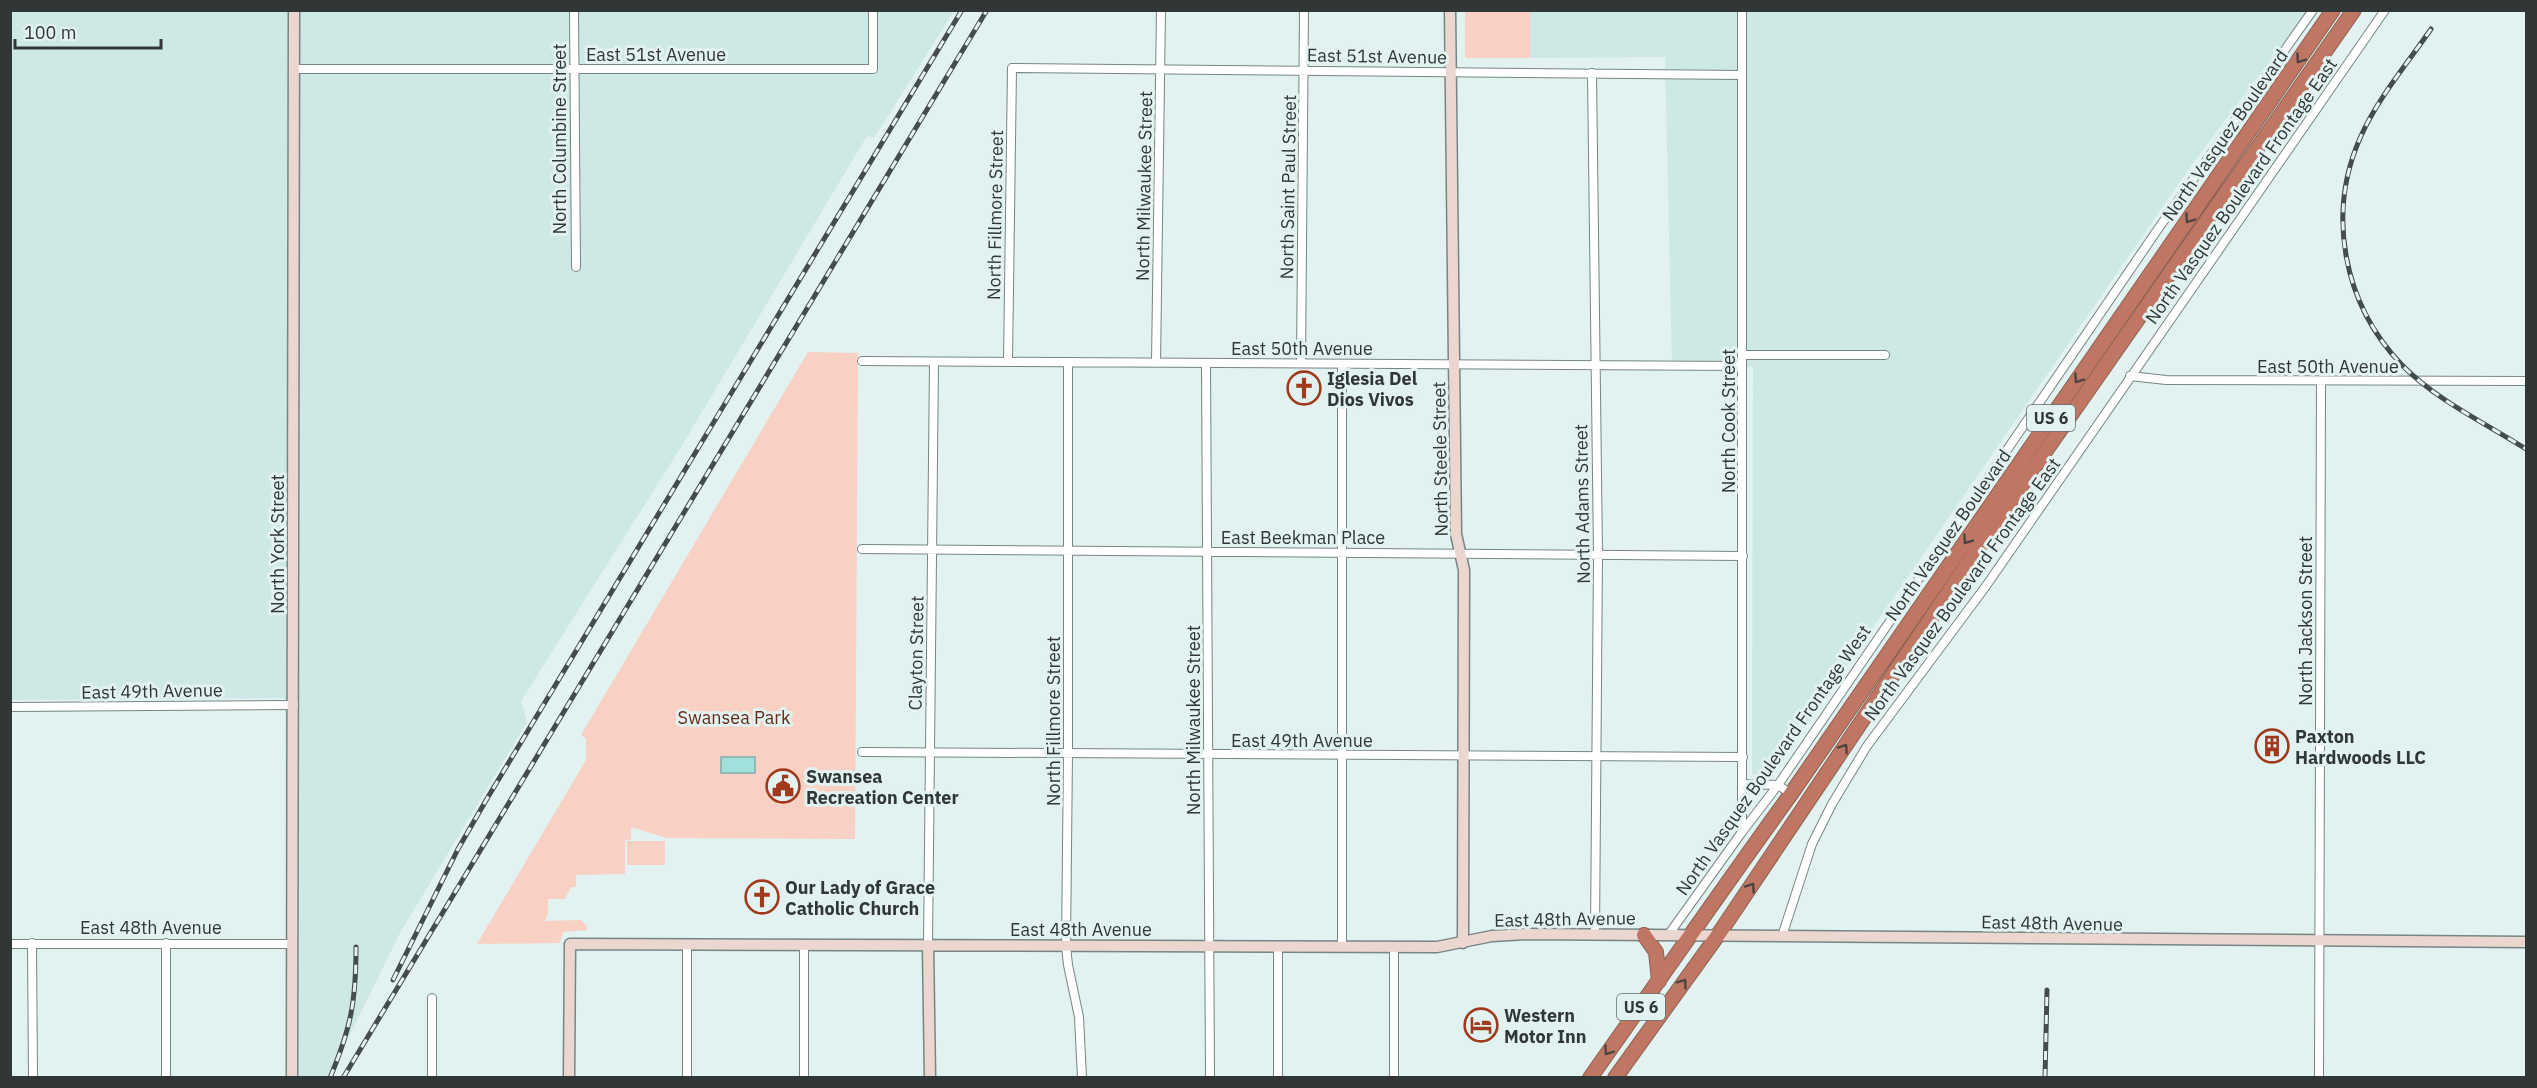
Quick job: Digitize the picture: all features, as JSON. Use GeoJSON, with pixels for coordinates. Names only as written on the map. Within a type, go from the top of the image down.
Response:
{"type":"FeatureCollection","features":[{"type":"Feature","properties":{"kind":"highway","name":"North Vasquez Boulevard"},"geometry":{"type":"LineString","coordinates":[[1590,1077],[1791,794],[2333,10]]}},
{"type":"Feature","properties":{"kind":"highway","name":"North Vasquez Boulevard"},"geometry":{"type":"LineString","coordinates":[[1615,1077],[1718,935],[2004,509],[2354,10]]}},
{"type":"Feature","properties":{"kind":"highway"},"geometry":{"type":"LineString","coordinates":[[1644,935],[1656,952],[1659,981]]}},
{"type":"Feature","properties":{"kind":"street","name":"North York Street"},"geometry":{"type":"LineString","coordinates":[[292,1077],[294,10]]}},
{"type":"Feature","properties":{"kind":"street","name":"North Columbine Street"},"geometry":{"type":"LineString","coordinates":[[574,10],[576,267]]}},
{"type":"Feature","properties":{"kind":"street","name":"East 51st Avenue"},"geometry":{"type":"LineString","coordinates":[[294,69],[873,69],[873,10]]}},
{"type":"Feature","properties":{"kind":"street","name":"North Milwaukee Street"},"geometry":{"type":"LineString","coordinates":[[1156,363],[1161,10]]}},
{"type":"Feature","properties":{"kind":"street","name":"North Saint Paul Street"},"geometry":{"type":"LineString","coordinates":[[1301,363],[1304,10]]}},
{"type":"Feature","properties":{"kind":"street","name":"North Steele Street"},"geometry":{"type":"LineString","coordinates":[[1450,10],[1456,534],[1464,570],[1463,943]]}},
{"type":"Feature","properties":{"kind":"street","name":"North Cook Street"},"geometry":{"type":"LineString","coordinates":[[1742,10],[1742,832]]}},
{"type":"Feature","properties":{"kind":"street","name":"North Vasquez Boulevard Frontage West"},"geometry":{"type":"LineString","coordinates":[[1669,934],[1778,785],[2158,229],[2313,10]]}},
{"type":"Feature","properties":{"kind":"street","name":"North Vasquez Boulevard Frontage East"},"geometry":{"type":"LineString","coordinates":[[1782,936],[1812,844],[1832,804],[1868,746],[1986,586],[2385,10]]}},
{"type":"Feature","properties":{"kind":"street","name":"East 51st Avenue"},"geometry":{"type":"LineString","coordinates":[[1012,68],[1742,75]]}},
{"type":"Feature","properties":{"kind":"street","name":"North Fillmore Street"},"geometry":{"type":"LineString","coordinates":[[1008,362],[1012,68]]}},
{"type":"Feature","properties":{"kind":"street","name":"North Adams Street"},"geometry":{"type":"LineString","coordinates":[[1592,73],[1598,555],[1595,934]]}},
{"type":"Feature","properties":{"kind":"street"},"geometry":{"type":"LineString","coordinates":[[1742,355],[1885,355]]}},
{"type":"Feature","properties":{"kind":"street","name":"East 50th Avenue"},"geometry":{"type":"LineString","coordinates":[[862,361],[1742,366]]}},
{"type":"Feature","properties":{"kind":"street","name":"Clayton Street"},"geometry":{"type":"LineString","coordinates":[[928,945],[934,362]]}},
{"type":"Feature","properties":{"kind":"street","name":"North Fillmore Street"},"geometry":{"type":"LineString","coordinates":[[1068,362],[1066,946],[1080,1028],[1082,1077]]}},
{"type":"Feature","properties":{"kind":"street","name":"North Milwaukee Street"},"geometry":{"type":"LineString","coordinates":[[1206,363],[1210,1077]]}},
{"type":"Feature","properties":{"kind":"street"},"geometry":{"type":"LineString","coordinates":[[1342,364],[1342,946]]}},
{"type":"Feature","properties":{"kind":"street","name":"East 50th Avenue"},"geometry":{"type":"LineString","coordinates":[[2130,375],[2166,380],[2526,381]]}},
{"type":"Feature","properties":{"kind":"street","name":"North Jackson Street"},"geometry":{"type":"LineString","coordinates":[[2319,1077],[2321,381]]}},
{"type":"Feature","properties":{"kind":"street","name":"East Beekman Place"},"geometry":{"type":"LineString","coordinates":[[862,549],[1743,556]]}},
{"type":"Feature","properties":{"kind":"street","name":"East 49th Avenue"},"geometry":{"type":"LineString","coordinates":[[10,707],[294,705]]}},
{"type":"Feature","properties":{"kind":"street","name":"East 49th Avenue"},"geometry":{"type":"LineString","coordinates":[[862,752],[1743,757]]}},
{"type":"Feature","properties":{"kind":"street"},"geometry":{"type":"LineString","coordinates":[[1743,784],[1778,785],[1791,794]]}},
{"type":"Feature","properties":{"kind":"street","name":"East 48th Avenue"},"geometry":{"type":"LineString","coordinates":[[569,1077],[570,944],[1394,947],[1445,946],[1500,935],[1595,934],[2526,942]]}},
{"type":"Feature","properties":{"kind":"street"},"geometry":{"type":"LineString","coordinates":[[166,943],[166,1077]]}},
{"type":"Feature","properties":{"kind":"street","name":"East 48th Avenue"},"geometry":{"type":"LineString","coordinates":[[10,944],[292,944]]}},
{"type":"Feature","properties":{"kind":"street"},"geometry":{"type":"LineString","coordinates":[[32,944],[33,1077]]}},
{"type":"Feature","properties":{"kind":"street"},"geometry":{"type":"LineString","coordinates":[[687,944],[687,1077]]}},
{"type":"Feature","properties":{"kind":"street"},"geometry":{"type":"LineString","coordinates":[[804,945],[804,1077]]}},
{"type":"Feature","properties":{"kind":"street"},"geometry":{"type":"LineString","coordinates":[[928,945],[930,1077]]}},
{"type":"Feature","properties":{"kind":"street"},"geometry":{"type":"LineString","coordinates":[[1278,946],[1278,1077]]}},
{"type":"Feature","properties":{"kind":"street"},"geometry":{"type":"LineString","coordinates":[[1394,947],[1394,1077]]}},
{"type":"Feature","properties":{"kind":"street"},"geometry":{"type":"LineString","coordinates":[[432,998],[432,1077]]}},
{"type":"Feature","properties":{"kind":"shaded area"},"geometry":{"type":"Polygon","coordinates":[[[10,11],[954,11],[874,138],[867,136],[681,447],[521,701],[527,722],[400,933],[329,1077],[286,1077],[285,698],[11,700],[10,11]]]}},
{"type":"Feature","properties":{"kind":"shaded area"},"geometry":{"type":"Polygon","coordinates":[[[1530,11],[2307,11],[2188,170],[1772,774],[1752,775],[1753,367],[1672,365],[1665,57],[1530,58],[1530,11]]]}},
{"type":"Feature","properties":{"kind":"green space"},"geometry":{"type":"Polygon","coordinates":[[[1465,11],[1530,11],[1530,58],[1465,58],[1465,11]]]}},
{"type":"Feature","properties":{"kind":"green space","name":"Swansea Park"},"geometry":{"type":"Polygon","coordinates":[[[808,352],[858,353],[855,839],[667,838],[631,827],[631,840],[625,840],[625,874],[576,875],[576,887],[571,887],[565,899],[548,899],[548,914],[545,921],[581,920],[587,926],[587,930],[563,932],[560,943],[477,944],[586,760],[586,738],[581,735],[808,352]]]}},
{"type":"Feature","properties":{"kind":"green space"},"geometry":{"type":"Polygon","coordinates":[[[627,841],[665,841],[665,865],[627,865],[627,841]]]}},
{"type":"Feature","properties":{"kind":"water"},"geometry":{"type":"Polygon","coordinates":[[[721,757],[755,757],[755,773],[721,773],[721,757]]]}},
{"type":"Feature","properties":{"kind":"railway"},"geometry":{"type":"LineString","coordinates":[[393,980],[458,849],[488,797],[962,10]]}},
{"type":"Feature","properties":{"kind":"railway"},"geometry":{"type":"LineString","coordinates":[[343,1078],[987,10]]}},
{"type":"Feature","properties":{"kind":"railway"},"geometry":{"type":"LineString","coordinates":[[2431,29],[2384,95],[2361,136],[2350,165],[2344,196],[2343,226],[2346,256],[2354,286],[2366,314],[2382,341],[2402,365],[2415,378],[2445,400],[2526,449]]}},
{"type":"Feature","properties":{"kind":"railway"},"geometry":{"type":"LineString","coordinates":[[330,1078],[351,1014],[356,947]]}},
{"type":"Feature","properties":{"kind":"railway"},"geometry":{"type":"LineString","coordinates":[[2045,1078],[2047,990]]}},
{"type":"Feature","properties":{"kind":"place","name":"Iglesia Del Dios Vivos"},"geometry":{"type":"Point","coordinates":[1304,388]}},
{"type":"Feature","properties":{"kind":"place","name":"Paxton Hardwoods LLC"},"geometry":{"type":"Point","coordinates":[2272,746]}},
{"type":"Feature","properties":{"kind":"place","name":"Swansea Recreation Center"},"geometry":{"type":"Point","coordinates":[783,786]}},
{"type":"Feature","properties":{"kind":"place","name":"Our Lady of Grace Catholic Church"},"geometry":{"type":"Point","coordinates":[762,897]}},
{"type":"Feature","properties":{"kind":"place","name":"Western Motor Inn"},"geometry":{"type":"Point","coordinates":[1481,1025]}}]}
